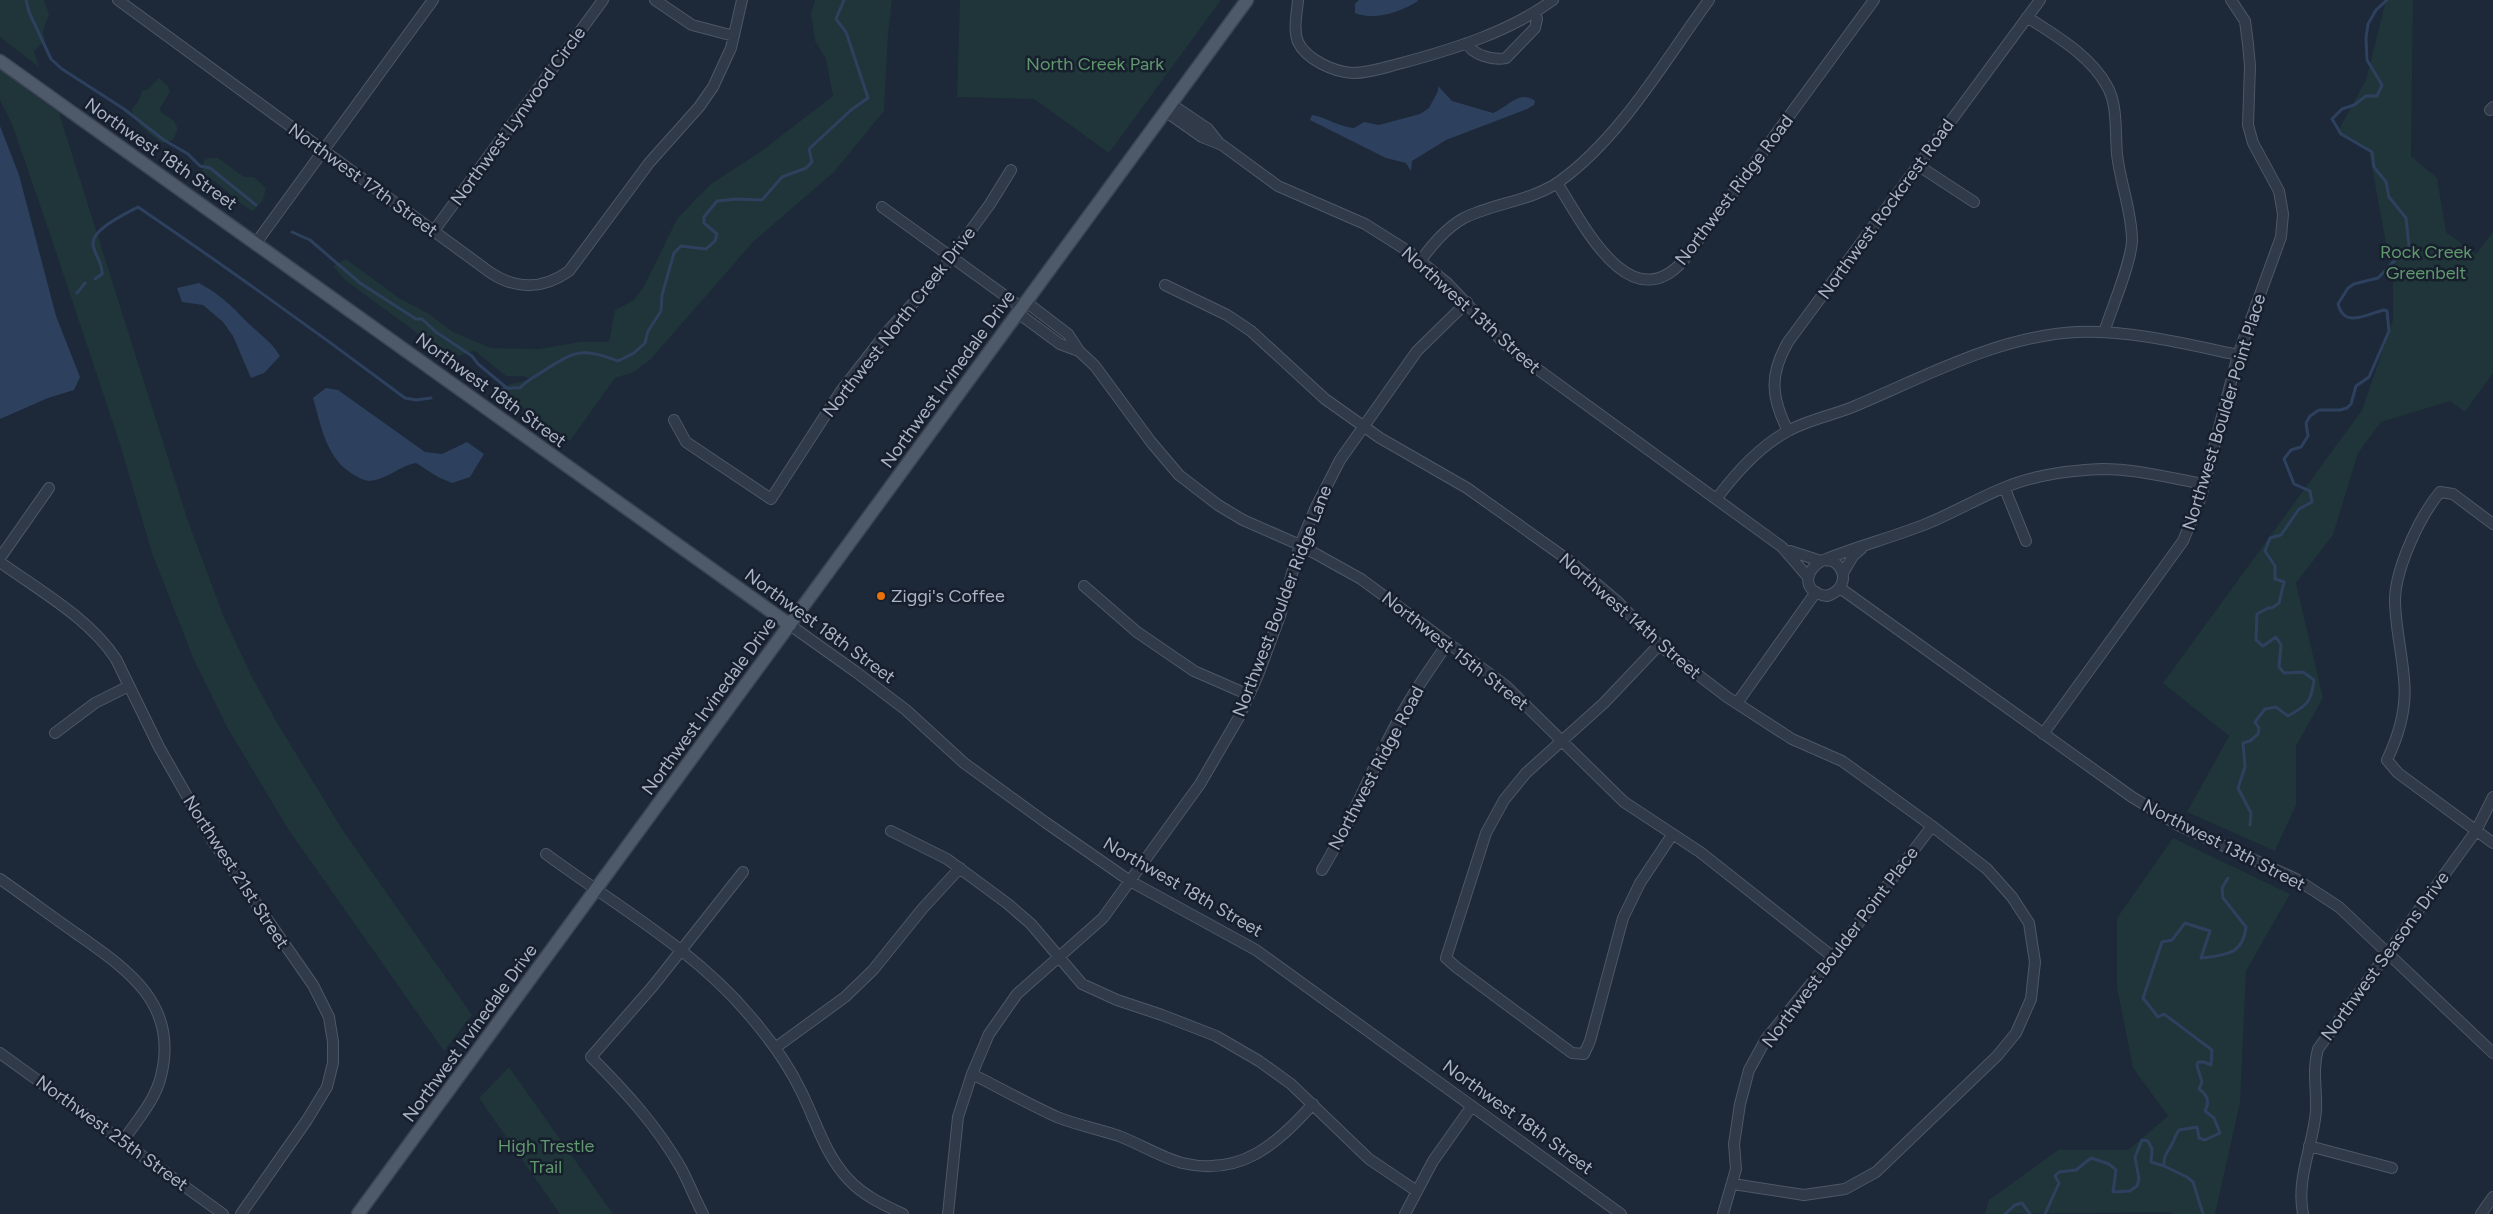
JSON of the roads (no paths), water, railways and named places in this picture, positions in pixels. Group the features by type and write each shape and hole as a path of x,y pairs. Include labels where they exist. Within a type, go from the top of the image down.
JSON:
{"main road":[{"name":"Northwest Irvinedale Drive","path":"358,1214 1247,0"},
{"name":"Northwest 18th Street","path":"0,61 790,625"}],"street":[{"name":"Northwest 17th Street","path":"118,0 433,232 499,278 514,284 534,286 552,281 569,271 649,163 699,108 714,87 726,62 742,0"},
{"path":"256,243 433,0"},
{"name":"Northwest Lynwood Circle","path":"433,232 602,0"},
{"path":"655,0 692,25 734,36"},
{"path":"1298,0 1296,26 1298,42 1303,49 1318,60 1339,71 1364,72 1467,43 1534,12 1553,0"},
{"name":"Northwest Ridge Road","path":"1557,183 1592,240 1613,263 1628,274 1638,278 1648,279 1668,274 1683,261 1874,0"},
{"name":"Northwest Rockcrest Road","path":"1788,431 1778,411 1774,394 1774,376 1779,357 1788,342 2040,0"},
{"name":"Northwest Boulder Point Place","path":"2043,734 2183,541 2201,497 2238,355 2281,237 2283,214 2279,192 2253,143 2248,125 2250,66 2245,21 2231,0"},
{"path":"1421,260 1442,235 1464,219 1557,183 1594,154 1609,137 1706,1"},
{"path":"1467,43 1474,52 1495,59 1506,58 1535,28 1537,24 1534,12"},
{"path":"2027,17 2063,40 2092,65 2108,87 2115,117 2118,156 2129,210 2132,242 2104,332"},
{"name":"Northwest 13th Street","path":"1168,107 1208,129 1222,145 1278,186 1365,224 1421,260 1467,302 1500,339 1529,364 1717,498 1782,547 1808,577"},
{"path":"1919,166 1974,202"},
{"name":"Northwest North Creek Drive","path":"674,420 686,442 770,499 864,361 952,258 1011,170"},
{"name":"Northwest 15th Street","path":"882,207 1022,308 1068,334 1079,351 1095,366 1151,442 1179,475 1218,505 1243,520 1300,545 1361,579 1448,643 1506,686 1624,802 1700,852 1833,957"},
{"name":"Northwest 14th Street","path":"1164,285 1227,316 1251,331 1302,380 1363,426 1467,488 1571,562 1617,601 1659,645 1737,703 1792,739 1842,760 1932,826 1988,869 2012,897 2029,923 2035,962 2031,999 2016,1033 1997,1056 1876,1172 1845,1190 1804,1195 1733,1184"},
{"name":"Northwest Boulder Ridge Lane","path":"948,1214 958,1117 972,1074 990,1034 1002,1014 1037,974 1103,918 1200,784 1249,695 1280,616 1300,545 1328,482 1363,426 1417,351 1467,302"},
{"path":"1717,498 1736,472 1788,431 1847,409 1978,354 2027,340 2074,332 2104,332 2177,342 2238,355"},
{"path":"1822,561 1833,562 1839,565 1844,580 1840,588 1827,596 1816,592 1810,585 1808,577 1811,568 1822,561 1928,523 2005,489 2038,477 2101,469 2134,472 2204,484"},
{"path":"0,558 49,488"},
{"path":"2005,489 2026,541"},
{"path":"2493,524 2453,494 2440,492 2430,504 2402,562 2395,598 2398,640 2405,680 2398,738 2388,760 2398,773 2493,843"},
{"path":"1843,573 1854,556 1866,546"},
{"name":"Northwest 13th Street","path":"1782,547 1822,561"},
{"name":"Northwest 21st Street","path":"0,562 96,634 116,659 158,747 212,840 313,985 329,1017 333,1042 333,1063 327,1087 307,1120 241,1214"},
{"path":"1084,586 1137,632 1181,662 1218,682 1249,695"},
{"name":"Northwest 13th Street","path":"1840,588 2132,798 2165,817 2272,867 2318,893 2354,919 2493,1053"},
{"path":"1737,703 1793,627 1816,592"},
{"name":"Northwest 18th Street","path":"790,625 906,710 964,762 1130,881 1256,950 1621,1214"},
{"name":"Northwest Ridge Road","path":"1322,870 1347,826 1400,717 1448,643"},
{"path":"1659,645 1604,703 1526,773 1504,800 1486,833 1446,958 1572,1053 1584,1054 1590,1041 1624,918 1640,883 1672,835"},
{"path":"55,733 95,703 129,686"},
{"name":"Northwest Seasons Drive","path":"2303,1214 2300,1199 2304,1164 2316,1110 2314,1068 2318,1049 2476,831 2493,797"},
{"name":"Northwest Boulder Point Place","path":"1723,1214 1736,1169 1734,1144 1740,1104 1750,1070 1766,1039 1833,957 1932,826"},
{"path":"891,831 947,859 1014,909 1031,924 1082,984 1093,991 1216,1036 1259,1061 1291,1084 1369,1159 1415,1190"},
{"path":"546,854 681,952 712,977 749,1014 775,1048 800,1089 831,1157 849,1180 868,1196 903,1214"},
{"path":"775,1048 845,997 866,977 923,908 960,868"},
{"path":"703,1214 682,1169 660,1135 632,1098 591,1057 681,952 743,872"},
{"path":"0,879 124,968 146,990 157,1010 163,1035 161,1076 152,1100 123,1141"},
{"name":"Northwest 25th Street","path":"0,1053 223,1214"},
{"path":"972,1074 1058,1117 1127,1140 1181,1162 1195,1165 1210,1166 1237,1162 1268,1148 1313,1104"},
{"path":"1405,1214 1415,1190 1472,1106"},
{"path":"2309,1146 2392,1168"},
{"path":"2480,1214 2493,1197"}],"water":[{"path":"1359,0 1418,1 1396,12 1371,16 1355,13 1355,4"},
{"path":"1438,86 1452,101 1493,113 1518,98 1524,97 1535,101 1534,105 1527,109 1446,140 1412,161 1411,171 1406,163 1386,158 1310,120 1312,115 1354,128 1364,122 1379,125 1420,114 1429,108 1438,91"},
{"path":"0,126 19,175 56,316 80,377 74,390 48,398 0,419"},
{"path":"199,283 224,300 277,351 280,356 264,373 251,378 233,336 223,322 203,305 182,302 177,288"},
{"path":"326,388 338,390 425,452 442,454 467,442 484,454 470,477 452,483 438,477 416,463 376,480 363,479 346,469 338,461 327,442 313,398"}],"waterway":[{"path":"26,0 29,12 51,59 62,69 124,109 164,140 188,154 200,166 210,168 256,205"},
{"path":"493,389 520,388 532,378 572,355 580,353 596,354 618,361 634,353 645,343 648,331 661,311 662,295 674,253 681,246 706,249 715,241 717,234 704,223 704,217 717,201 737,199 762,200 782,177 806,168 812,162 809,149 851,110 868,98 846,32 836,19 844,0"},
{"path":"2250,825 2251,813 2238,788 2245,767 2243,743 2250,741 2258,734 2259,728 2255,722 2265,709 2276,707 2288,716 2304,706 2310,698 2314,680 2303,672 2284,673 2279,667 2281,645 2276,637 2263,646 2256,640 2257,614 2279,603 2284,582 2275,579 2275,566 2265,551 2270,538 2281,535 2299,509 2312,502 2310,491 2294,484 2284,459 2291,450 2301,447 2308,436 2306,423 2310,416 2319,410 2340,410 2347,408 2351,404 2356,386 2369,377 2389,331 2387,311 2384,310 2351,318 2341,312 2338,304 2348,288 2354,284 2378,278 2409,246 2406,218 2389,197 2386,182 2374,167 2372,152 2341,134 2332,119 2342,109 2354,105 2366,96 2377,96 2382,85 2367,60 2366,38 2368,24 2376,10 2387,0"},
{"path":"95,279 102,274 102,270 94,248 94,238 111,222 138,207 273,301 405,398 416,400 431,398"},
{"path":"292,232 310,240 360,283 416,319 422,319 436,332 472,356 478,364 507,388"},
{"path":"77,293 85,283"},
{"path":"2045,1214 2059,1183 2055,1176 2059,1172 2076,1170 2091,1158 2109,1164 2116,1170 2113,1192 2130,1191 2137,1186 2139,1179 2135,1157 2142,1140 2148,1141 2152,1149 2151,1162 2164,1166 2165,1156 2179,1130 2197,1127 2199,1138 2205,1140 2220,1133 2214,1118 2205,1111 2207,1099 2199,1089 2202,1082 2197,1066 2198,1062 2211,1065 2212,1050 2164,1014 2158,1017 2143,998 2162,942 2172,940 2185,923 2210,931 2201,958 2231,952 2241,943 2246,927 2223,898 2222,888 2228,878"},
{"path":"2164,1166 2193,1182 2203,1214"},
{"path":"2005,1214 2015,1205 2022,1203 2030,1214"}],"place":[{"name":"Ziggi's Coffee","path":"881,596"}],"park label":[{"name":"North Creek Park","path":"1095,64"},
{"name":"Rock Creek Greenbelt","path":"2426,262"},
{"name":"High Trestle Trail","path":"546,1156"}]}
